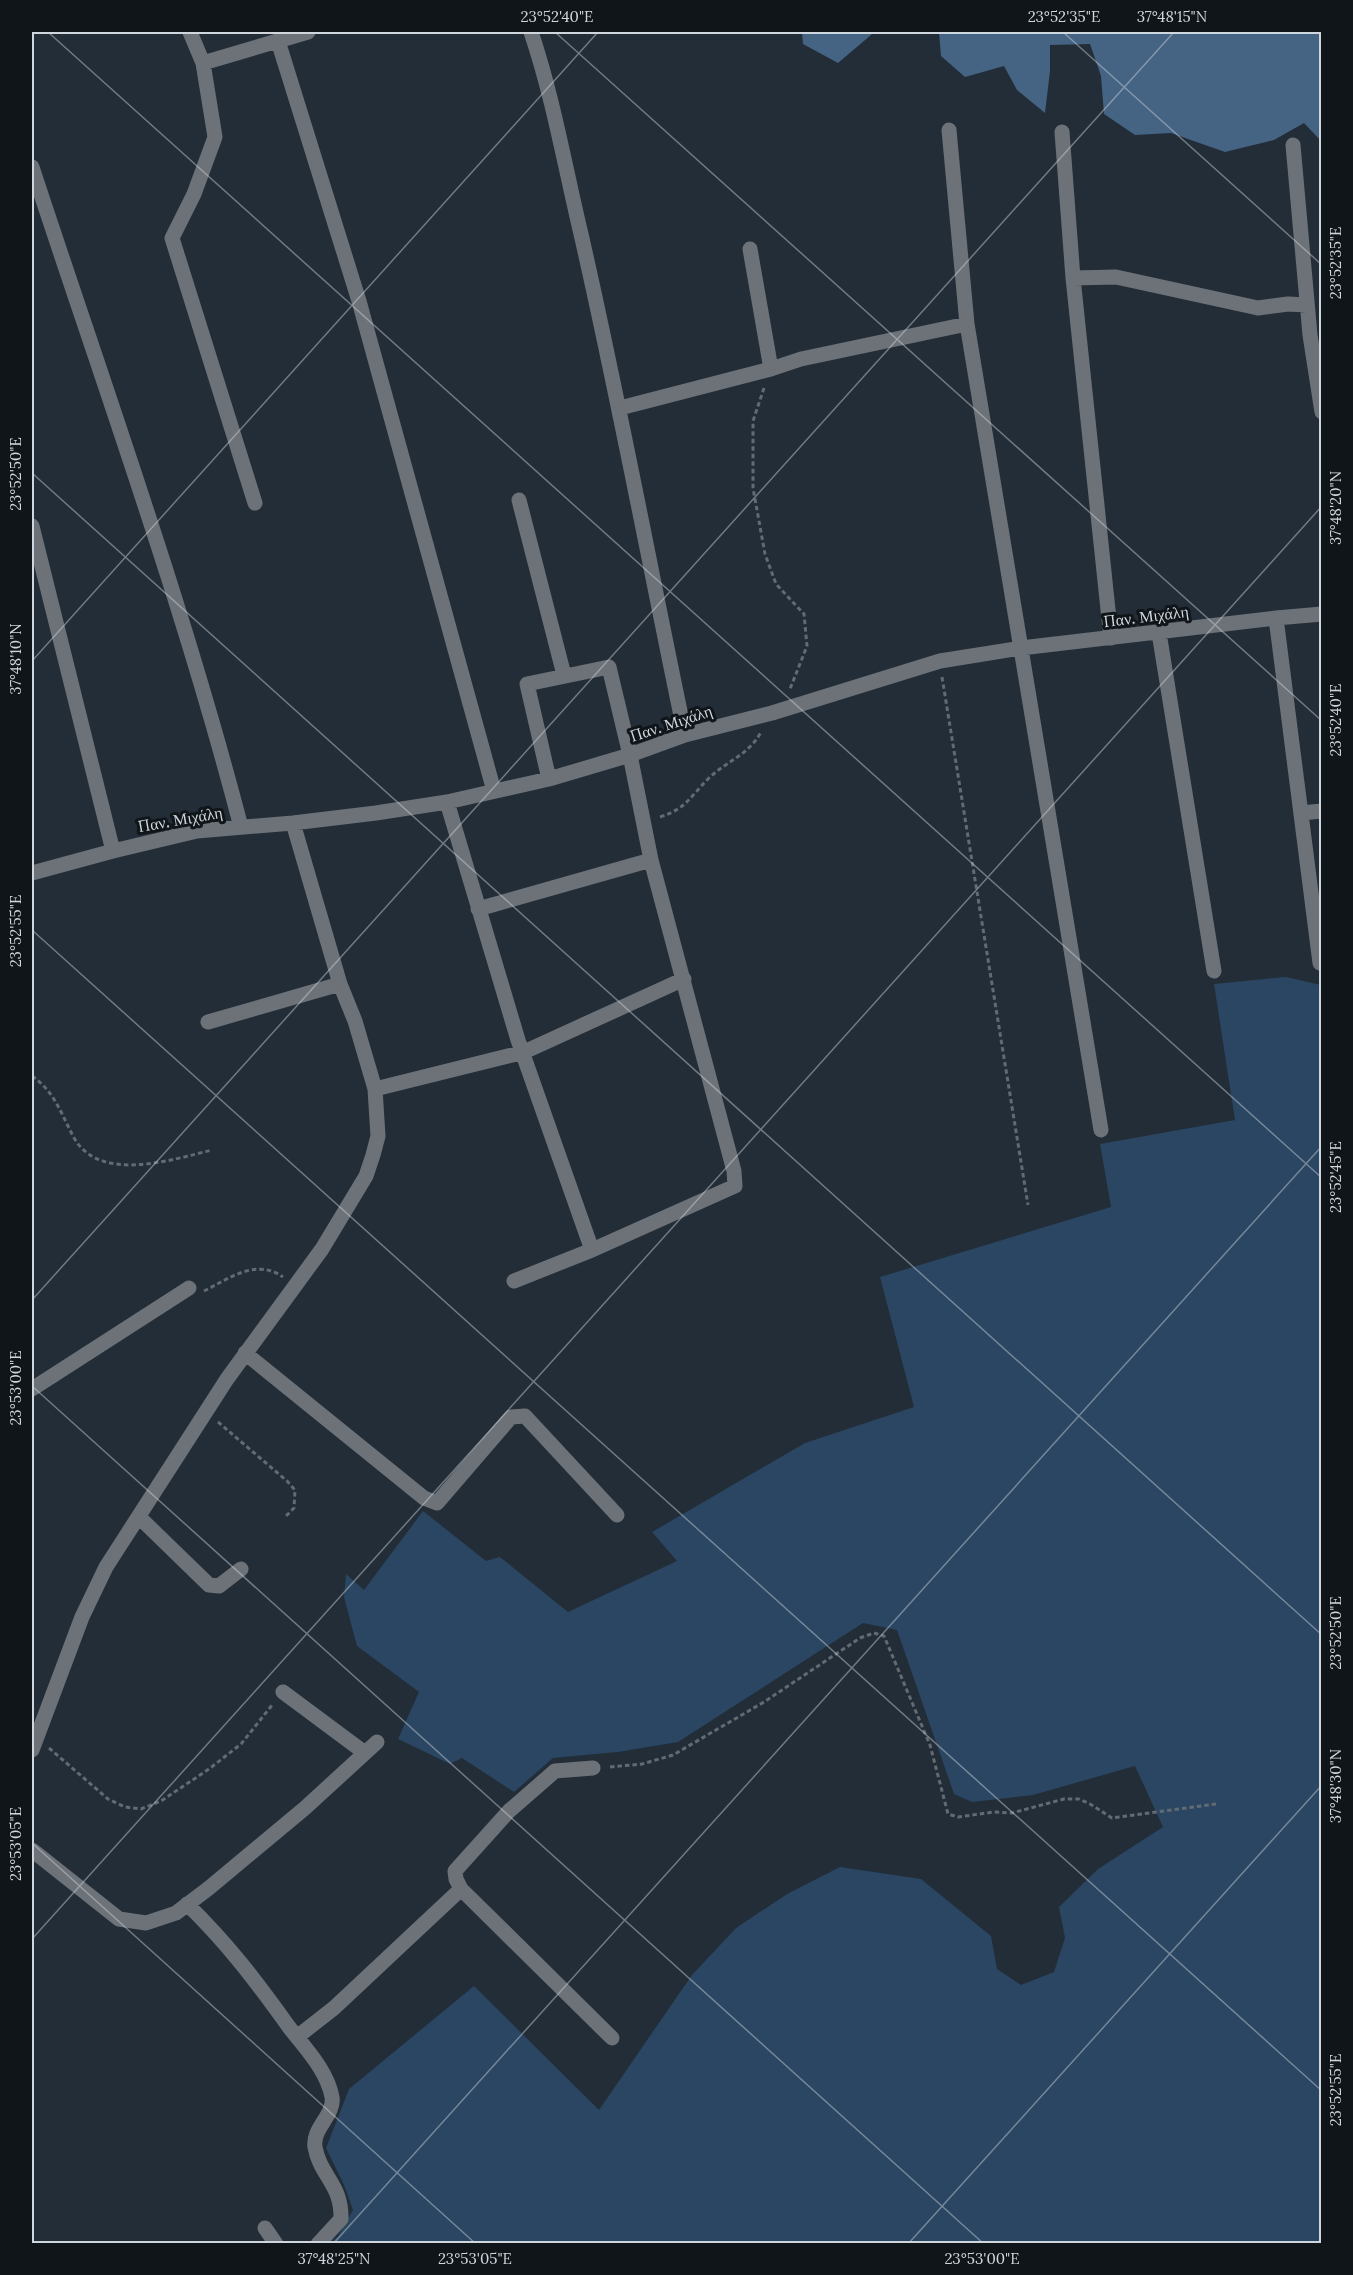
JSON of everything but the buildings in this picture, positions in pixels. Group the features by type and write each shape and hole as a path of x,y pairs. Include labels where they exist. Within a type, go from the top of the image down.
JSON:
{"street":[{"path":"190,32 203,63 215,137 194,194 172,238 255,503"},
{"path":"203,63 308,32"},
{"path":"531,32 555,121 620,408 638,510 685,735"},
{"path":"278,41 359,301 494,791"},
{"path":"949,130 967,324 1101,1130"},
{"path":"1062,132 1073,278 1111,638"},
{"path":"1293,145 1307,305 1322,412"},
{"path":"32,167 177,602 215,728 241,827"},
{"path":"750,249 771,369"},
{"path":"1073,278 1116,277 1258,308 1288,304 1307,305"},
{"path":"620,408 771,369 801,359 967,324"},
{"path":"519,500 564,675"},
{"path":"32,526 113,851"},
{"name":"Παν. Μιχάλη","path":"32,873 197,831 293,823 447,802 549,778 630,755 685,735 772,713 940,661 1021,648 1322,614"},
{"path":"1276,618 1320,963"},
{"path":"1159,633 1214,971"},
{"path":"514,1281 592,1250 735,1186 734,1171 651,860 630,755 609,667 526,684 549,778"},
{"path":"447,802 518,1040 592,1250"},
{"path":"1301,813 1322,811"},
{"path":"33,1742 82,1617 106,1567 205,1411 334,1230 366,1176 378,1136 375,1089 361,1041 340,984 293,823"},
{"path":"478,909 651,860"},
{"path":"375,1089 524,1052 684,980"},
{"path":"208,1022 340,984"},
{"path":"32,1389 189,1288"},
{"path":"245,1353 424,1498 437,1503 511,1418 525,1416 617,1515"},
{"path":"139,1517 208,1585 219,1586 241,1569"},
{"path":"283,1692 365,1753"},
{"path":"32,1850 119,1918 146,1923 176,1912 187,1904 305,1808 377,1742"},
{"path":"593,1768 555,1771 509,1811 455,1870 461,1890 612,2038"},
{"path":"297,2037 334,2008 461,1890"},
{"path":"187,1904 246,1966 318,2066 332,2097 332,2109 318,2132 315,2146 321,2164 341,2203 341,2219 318,2244"},
{"path":"265,2228 276,2244"}],"path":[{"path":"644,822 674,812 693,798 709,778 756,742 772,713 791,688 807,646 804,614 776,584 765,554 753,488 753,421 771,369"},
{"path":"940,661 1028,1205"},
{"path":"32,1076 54,1096 74,1139 91,1155 114,1165 144,1165 212,1150"},
{"path":"189,1288 204,1291 236,1275 259,1267 274,1270 287,1279 293,1290"},
{"path":"205,1411 295,1490 294,1508 284,1518"},
{"path":"593,1768 642,1764 673,1755 764,1702 860,1638 874,1633 884,1636 892,1652 930,1745 948,1814 958,1817 994,1812 1012,1813 1064,1799 1079,1799 1112,1818 1216,1804"},
{"path":"33,1742 108,1799 125,1807 141,1809 161,1801 241,1744 283,1692"}],"shaded area":[{"path":"802,32 872,32 838,63 803,44"},
{"path":"939,32 1321,32 1321,141 1304,123 1274,140 1225,152 1171,133 1135,135 1104,114 1101,76 1090,44 1050,45 1050,71 1045,113 1017,90 1004,66 965,77 941,56"},
{"path":"1286,977 1321,985 1321,2243 330,2243 338,2236 353,2210 326,2148 349,2089 474,1986 599,2110 692,1975 736,1928 787,1894 840,1867 921,1879 991,1936 997,1969 1021,1985 1054,1972 1065,1938 1059,1907 1098,1869 1163,1827 1135,1766 1033,1795 972,1802 954,1794 897,1630 863,1623 678,1742 618,1752 553,1758 514,1792 462,1758 450,1764 398,1739 419,1692 357,1646 344,1597 346,1574 364,1590 423,1511 486,1561 500,1557 568,1612 677,1561 652,1532 805,1443 914,1407 880,1277 1111,1207 1100,1144 1235,1120 1214,984"}]}
